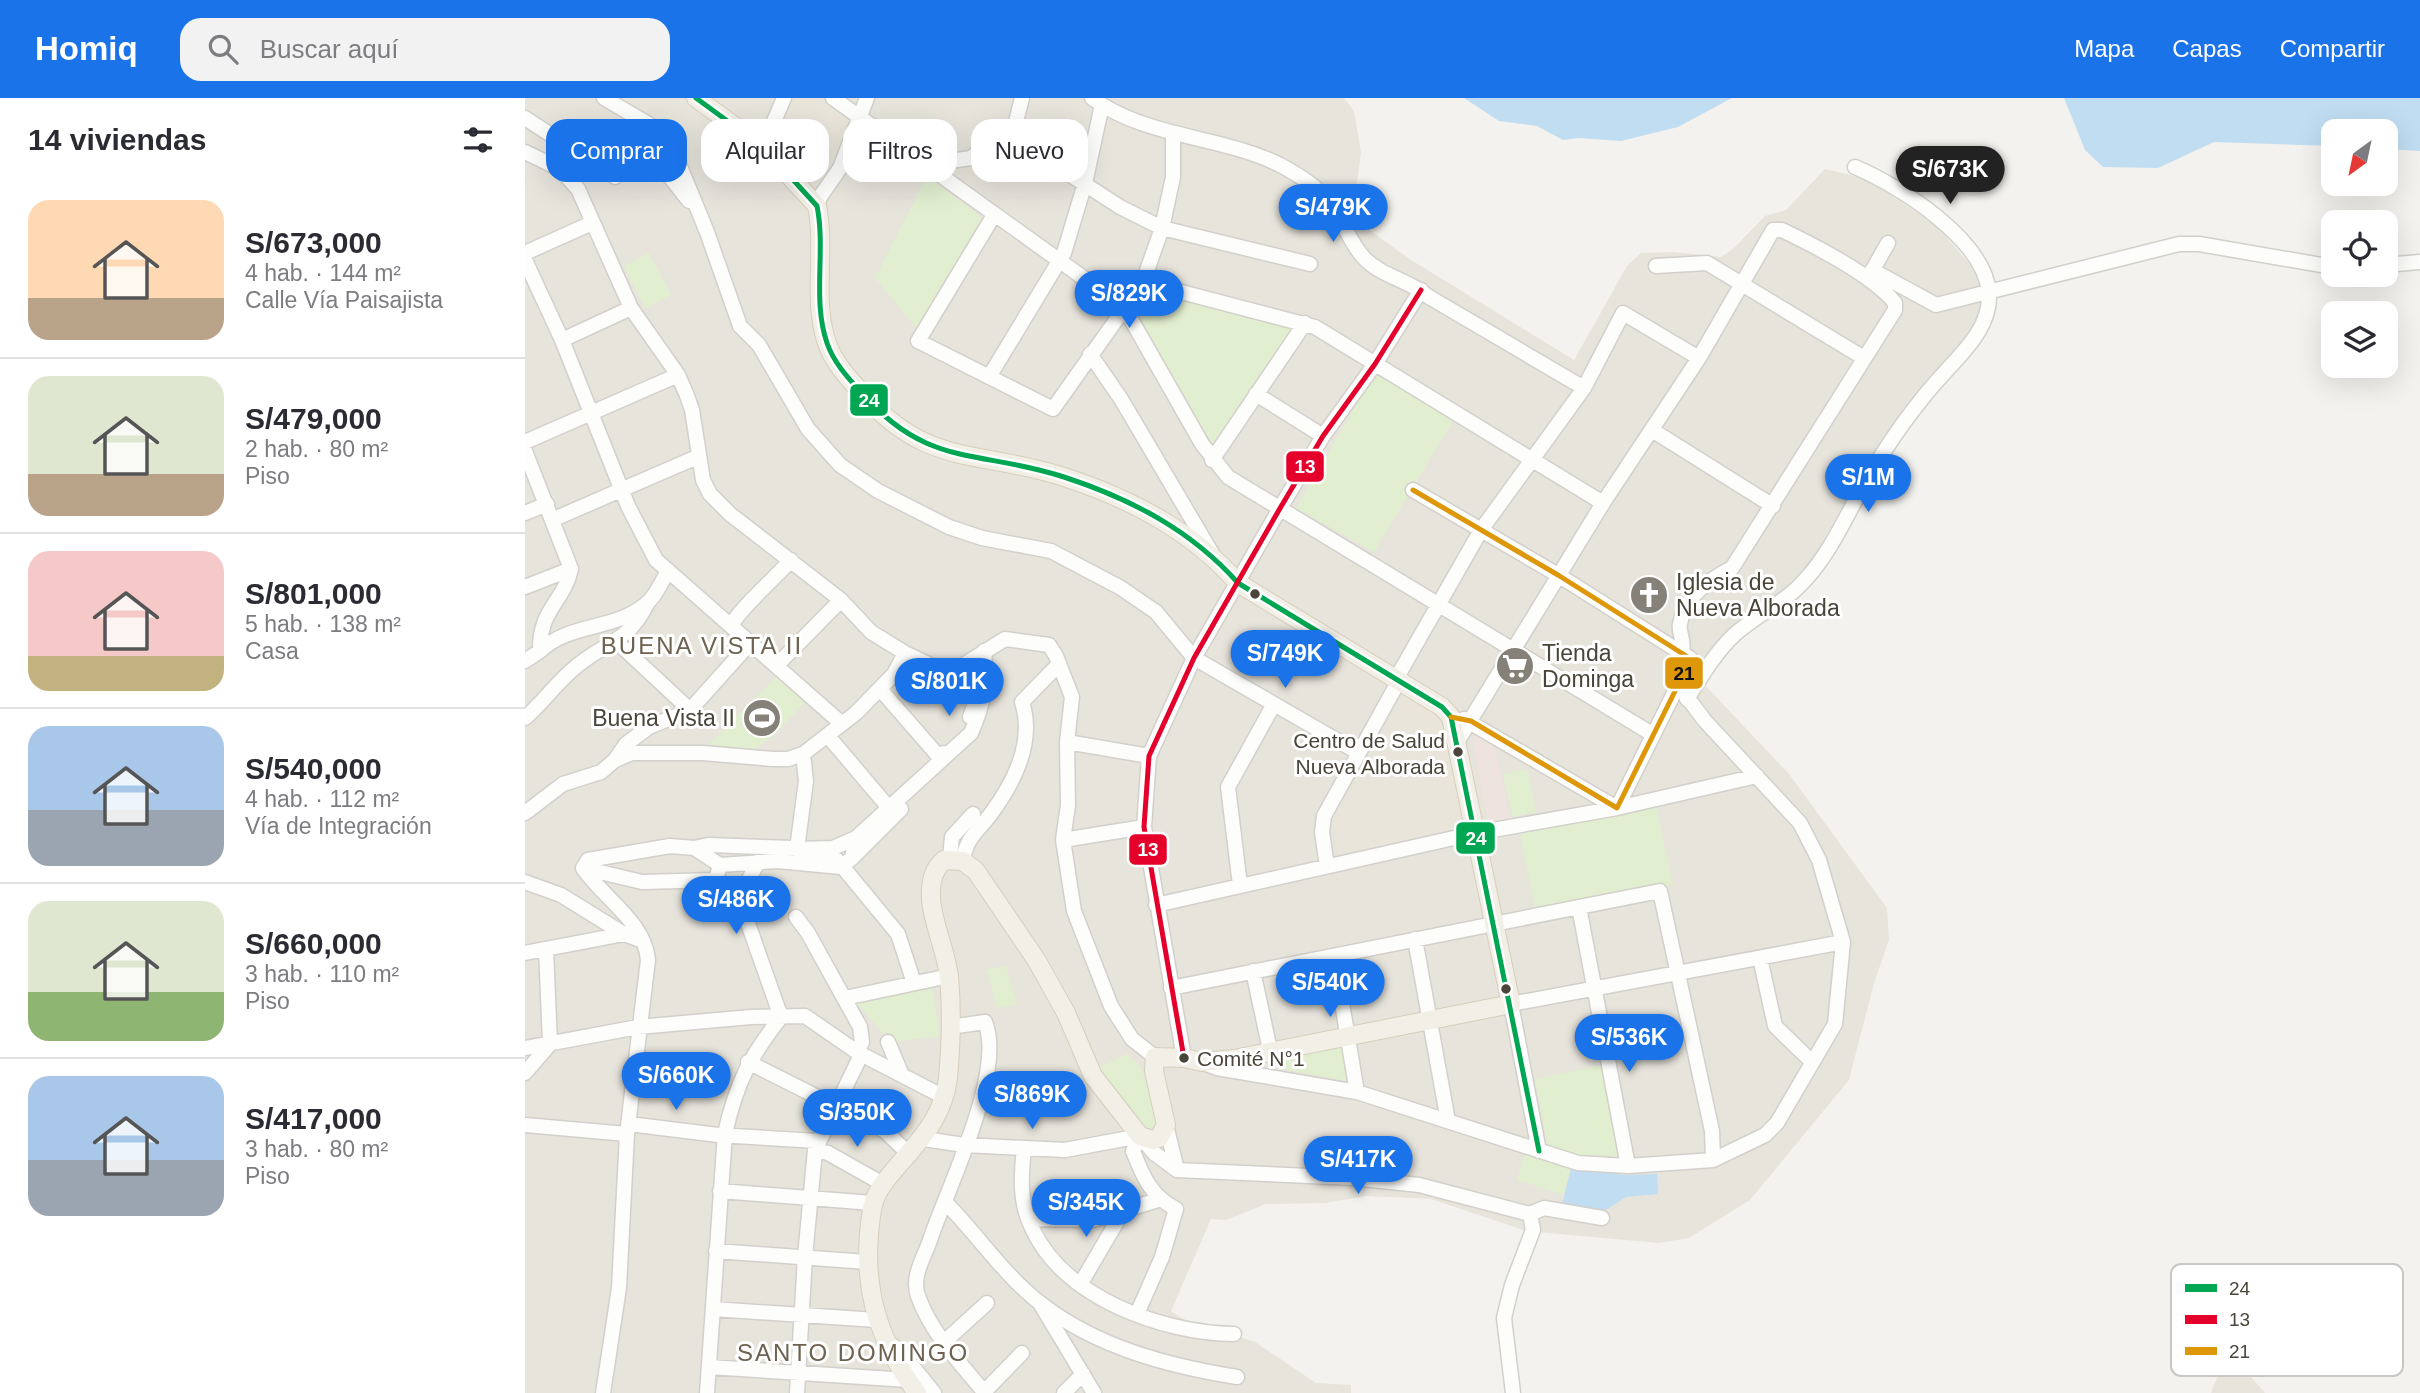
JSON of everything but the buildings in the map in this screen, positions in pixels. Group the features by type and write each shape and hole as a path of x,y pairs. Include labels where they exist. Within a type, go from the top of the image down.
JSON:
{"main road":[{"path":"696,98 725,119"},
{"path":"795,182 817,206 824,334 834,358 879,413 934,449 1061,476 1101,490 1172,525 1214,556 1238,583 1442,707 1451,717 1511,1004 1270,1050 1193,1060 1155,1057 1154,1071 1166,1125 1159,1138 1153,1140 1140,1136 1093,1076 1066,1013 1037,961 976,871 956,860 939,864 933,874 931,901 949,976 950,1027 944,1097 941,1110 924,1139 883,1184 872,1203 867,1262 876,1320 912,1387"}],"street":[{"path":"604,98 667,135 698,210 740,326 759,345 808,429 840,465 878,491 949,527 982,538 1051,551 1085,568 1156,612 1194,658 1359,753"},
{"path":"775,119 784,98"},
{"path":"833,98 862,118"},
{"path":"817,206 840,168 862,118 867,98"},
{"path":"1017,119 1023,98"},
{"path":"989,377 1060,263 1085,183 1097,102 1173,133 1256,154 1283,167 1329,201 1364,258 1378,270 1420,290 1584,388"},
{"path":"525,118 546,132"},
{"path":"994,215 918,341 1053,409 1143,282 1162,228 1173,177 1173,133"},
{"path":"525,152 560,169 571,179 631,307 678,375 692,410 702,480 722,507 841,600 871,632 905,653 949,674 964,686 975,703 963,730 941,759"},
{"path":"1686,699 1734,636 1776,606 1806,580 1868,477 1935,383 1979,332 1989,295 1982,267 1945,225 1910,198 1855,167"},
{"path":"674,182 698,210"},
{"path":"949,182 1124,307 1212,460 1228,477 1651,733"},
{"path":"1085,183 1120,207 1162,228 1310,264"},
{"path":"525,253 592,223"},
{"path":"1457,741 1603,503 1699,358 1773,230 1782,230 1936,305 1989,295 2089,265 2189,244 2321,265"},
{"path":"1870,275 1888,243"},
{"path":"525,260 562,340 623,490 656,560 841,723"},
{"path":"1656,266 1707,262 1864,358"},
{"path":"2398,264 2420,262"},
{"path":"1682,651 1684,643 1679,626 1682,615 1703,585 1732,568 1891,318 1895,303 1870,275"},
{"path":"1143,282 1305,323 1603,503"},
{"path":"1420,290 1375,364 1323,436 1279,510 1194,658 1149,756 1144,827 1171,988 1193,1060 1217,1068 1357,1092 1577,1163 1628,1166 1713,1160 1765,1135 1777,1123 1835,1024 1843,942 1811,842 1800,823 1686,699 1678,685"},
{"path":"562,340 631,307"},
{"path":"1327,866 1322,832 1324,816 1396,686 1396,679 1481,530 1584,388 1623,313 1699,358"},
{"path":"1212,460 1305,323"},
{"path":"1090,354 1121,399 1214,556"},
{"path":"525,442 678,375"},
{"path":"1256,394 1323,436"},
{"path":"1652,430 1773,506"},
{"path":"525,451 554,519 571,569 569,578 545,615 540,631 540,651"},
{"path":"554,519 697,457"},
{"path":"1413,490 1558,575 1691,659 1651,733 1617,808"},
{"path":"525,513 547,505"},
{"path":"731,626 735,617 764,591 791,559"},
{"path":"525,587 571,569"},
{"path":"525,718 571,671 599,649 617,642 638,622 668,571"},
{"path":"777,665 841,600"},
{"path":"525,661 550,642 588,626 617,621 648,603"},
{"path":"949,674 974,662 984,651 1005,639 1049,645 1072,697 1067,742 1068,805 1063,840 1075,911 1108,999 1132,1039 1155,1057"},
{"path":"617,642 690,710"},
{"path":"525,813 563,784 601,772 615,760 626,744 649,727 690,710 751,642"},
{"path":"694,848 720,865 778,861 847,862 961,751 981,710 987,687 984,651"},
{"path":"615,760 632,753 703,753 772,759 787,759 803,754 828,736 880,688 894,674 905,653"},
{"path":"956,860 1001,801 1018,770 1026,725 1022,702 1059,664"},
{"path":"880,688 941,759"},
{"path":"1240,885 1228,787 1274,704"},
{"path":"1451,717 1471,721 1617,808"},
{"path":"828,736 889,808"},
{"path":"583,868 588,860 670,846 833,848 856,838 966,739"},
{"path":"1067,742 1149,756"},
{"path":"797,849 806,781 803,754"},
{"path":"1156,905 1327,866 1476,834 1617,808 1756,776"},
{"path":"956,860 952,837 973,814"},
{"path":"1063,840 1144,827"},
{"path":"847,862 856,838"},
{"path":"797,849 847,862 898,934 914,983"},
{"path":"739,898 758,862"},
{"path":"716,880 720,865"},
{"path":"583,868 642,882 716,880 739,898 781,1017"},
{"path":"583,868 592,882 631,922 643,941 648,960 628,1129 619,1288 603,1393"},
{"path":"525,882 561,895 624,934 643,941"},
{"path":"1171,988 1660,891 1712,1131 1713,1160"},
{"path":"525,892 561,895"},
{"path":"1579,907 1628,1166"},
{"path":"796,917 809,933 845,998 860,1027 862,1042 860,1054 838,1105 816,1145 805,1257 797,1393"},
{"path":"525,953 624,934"},
{"path":"1415,939 1448,1121"},
{"path":"1539,1151 1511,1004 1843,942"},
{"path":"525,1073 550,1044 546,950"},
{"path":"1334,956 1357,1092"},
{"path":"1760,958 1775,1026 1812,1062"},
{"path":"1253,971 1270,1050"},
{"path":"845,998 949,976"},
{"path":"525,1048 638,1027 805,1016 860,1054 944,1097"},
{"path":"706,1390 725,1133 732,1100 748,1062 781,1017"},
{"path":"950,1027 985,1022 991,1034 984,1091 964,1145 958,1170 933,1225 916,1282 918,1296 943,1343 984,1392 1022,1353"},
{"path":"888,1042 902,1075"},
{"path":"748,1062 885,1131 910,1156"},
{"path":"525,1125 718,1135 725,1133 816,1145 883,1184"},
{"path":"1166,1125 1177,1170"},
{"path":"924,1139 964,1145 1065,1150 1140,1136"},
{"path":"1140,1136 1165,1163 1177,1170 1354,1178 1419,1185 1529,1214 1544,1208 1602,1218"},
{"path":"1137,1314 1162,1257 1176,1209 1158,1200 1141,1173 1133,1151 1140,1136"},
{"path":"1024,1148 1021,1183 1028,1219 1054,1262 1081,1283 1137,1314 1208,1334 1234,1334"},
{"path":"720,1191 872,1203"},
{"path":"1028,1219 1092,1220 1158,1200"},
{"path":"945,1202 1038,1301 1094,1393"},
{"path":"1081,1283 1122,1213"},
{"path":"1513,1393 1504,1318 1512,1285 1533,1230 1529,1214"},
{"path":"716,1251 867,1262"},
{"path":"1038,1301 1080,1329 1152,1358 1182,1368 1237,1377"},
{"path":"943,1343 987,1304"},
{"path":"713,1309 876,1320"},
{"path":"884,1339 900,1351 934,1393"},
{"path":"709,1367 799,1373 912,1387"},
{"path":"1064,1393 1083,1374"}],"shaded area":[{"path":"525,98 1344,98 1354,111 1361,152 1356,191 1368,229 1408,258 1574,360 1627,266 1641,253 1673,252 1721,257 1734,248 1765,216 1786,210 1825,169 1867,179 1937,226 1977,273 1984,311 1966,341 1850,494 1807,569 1735,640 1704,684 1789,774 1887,908 1889,940 1874,983 1849,1080 1750,1200 1689,1238 1659,1243 1526,1231 1431,1199 1366,1196 1325,1203 1266,1204 1226,1220 1211,1219 1171,1311 1185,1320 1255,1342 1316,1383 1351,1385 1351,1393 525,1393"},
{"path":"793,98 822,98 852,119 843,119 843,143 829,169 829,119 782,119"},
{"path":"1405,692 1444,716 1468,829 1339,855 1332,822"},
{"name":"Centro de Salud Nueva Alborada","path":"1475,735 1495,748 1511,820 1488,824 1473,742"},
{"path":"2218,1376 2250,1376 2265,1393 2211,1393"}],"green space":[{"path":"924,182 935,182 982,218 917,329 875,278"},
{"path":"649,253 671,295 645,308 624,266"},
{"path":"1147,289 1297,328 1211,450 1130,308"},
{"path":"1376,371 1454,419 1374,552 1296,508"},
{"name":"Buena Vista II","path":"778,675 807,700 773,736 753,751 704,749"},
{"path":"1527,769 1536,812 1512,817 1503,774"},
{"path":"1656,806 1673,885 1536,913 1520,834"},
{"path":"1006,966 1017,1004 997,1008 987,970"},
{"path":"932,987 940,1036 891,1042 857,1004"},
{"path":"1345,1046 1351,1082 1282,1069 1280,1058"},
{"path":"1127,1054 1141,1067 1158,1122 1146,1131 1098,1068"},
{"path":"1603,1065 1621,1160 1578,1158 1548,1149 1535,1079"},
{"path":"1525,1153 1571,1168 1564,1195 1517,1180"}],"water":[{"path":"1464,98 1732,98 1678,127 1621,141 1578,138 1563,140 1537,126 1499,121"},
{"path":"2064,98 2420,98 2420,151 2398,150 2398,119 2321,119 2321,146 2214,142 2158,168 2103,167 2085,150"},
{"path":"1571,1168 1625,1175 1657,1174 1658,1194 1626,1197 1601,1213 1562,1205"}],"transit line":[{"name":"24","path":"696,98 763,147 817,206 820,310 827,343 845,374 884,416 931,445 955,453 1033,468 1064,477 1113,495 1159,518 1200,547 1238,583 1442,707 1451,717 1539,1151"},
{"name":"13","path":"1184,1058 1144,827 1149,756 1194,658 1279,510 1323,436 1375,364 1421,290"},
{"name":"21","path":"1413,490 1558,575 1691,659 1617,808 1471,721 1451,717"}],"place":[{"name":"Iglesia de Nueva Alborada","path":"1649,595"},
{"name":"Tienda Dominga","path":"1515,666"},
{"name":"Buena Vista II","path":"762,718"},
{"name":"Centro de Salud Nueva Alborada","path":"1458,752"},
{"name":"Comité N°1","path":"1184,1058"}],"district":[{"name":"BUENA VISTA II","path":"702,645"},
{"name":"SANTO DOMINGO","path":"853,1352"}]}
